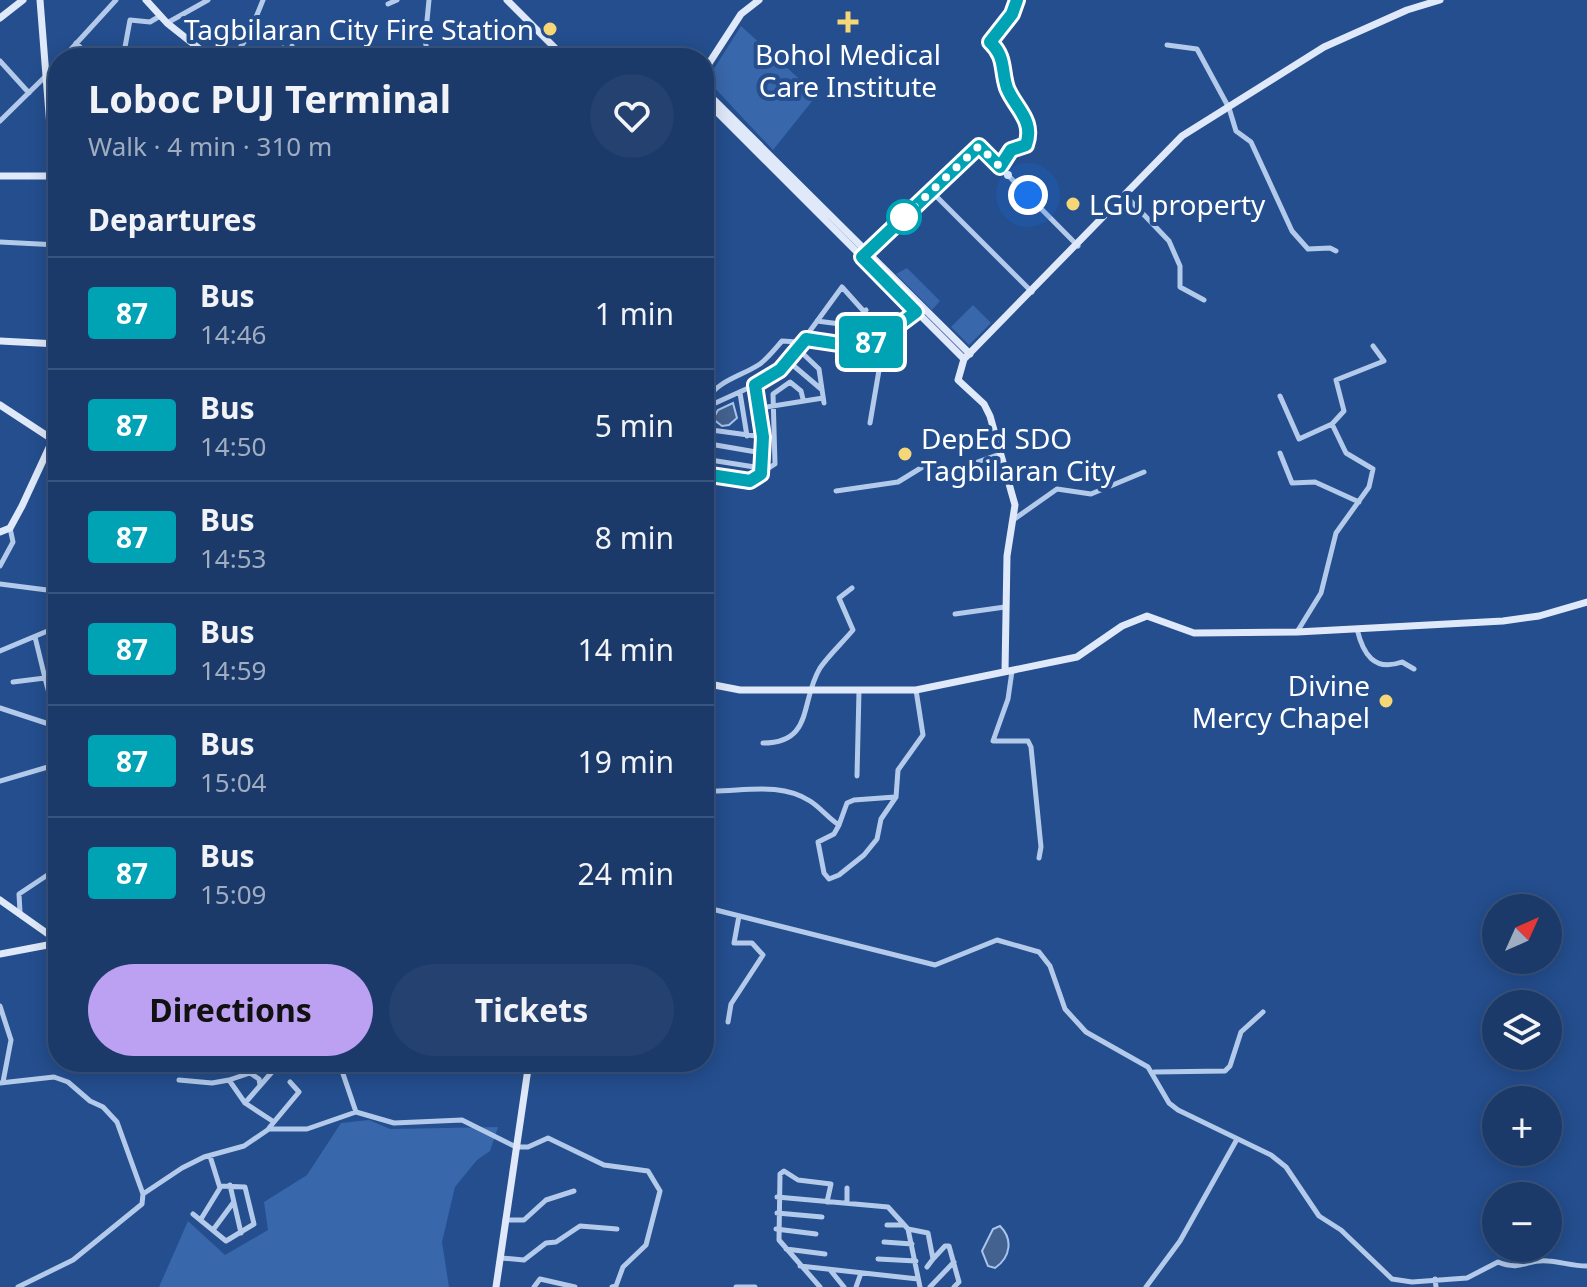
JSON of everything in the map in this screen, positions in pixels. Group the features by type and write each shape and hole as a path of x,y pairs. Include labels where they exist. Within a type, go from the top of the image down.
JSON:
{"main road":[{"path":"0,18 23,0"},
{"path":"40,0 48,87"},
{"path":"146,0 199,48"},
{"path":"507,0 555,48"},
{"path":"714,57 741,14 759,0"},
{"path":"1009,671 1005,607 1007,556 1015,505 984,404 958,380 967,356 1033,293 1182,136 1324,47 1407,10 1440,0"},
{"path":"714,96 717,103"},
{"path":"714,100 764,155"},
{"path":"714,108 967,356"},
{"path":"0,176 48,176"},
{"path":"0,341 48,344"},
{"path":"0,405 48,437"},
{"path":"0,532 10,528 48,456"},
{"path":"714,685 740,690 916,690 1077,657 1122,626 1147,616 1194,633 1297,632 1503,621 1539,616 1587,602"},
{"path":"0,900 48,934"},
{"path":"0,954 48,944"},
{"path":"496,1287 527,1072"}],"street":[{"path":"72,48 116,0"},
{"path":"125,48 130,20 150,22 164,19 208,0"},
{"path":"240,48 248,37 263,0"},
{"path":"388,4 397,0"},
{"path":"427,48 429,0"},
{"path":"1000,167 1011,150 1024,147 1028,142 1024,111 1009,93 1004,60 990,42 1012,14 1017,0"},
{"path":"76,43 81,48"},
{"path":"1167,45 1197,49 1229,108 1236,131 1251,142 1294,234 1308,249 1336,251"},
{"path":"0,61 29,93"},
{"path":"0,121 47,76"},
{"path":"865,255 979,146 1078,246"},
{"path":"931,191 1033,293"},
{"path":"1126,196 1169,241 1180,266 1180,287 1204,300"},
{"path":"0,242 48,244"},
{"path":"714,404 755,385 788,361 842,287 866,310 885,335 870,423"},
{"path":"714,391 719,385 764,361 782,341 806,339 846,345 876,342 919,309"},
{"path":"817,321 841,326 855,320 866,310"},
{"path":"855,320 866,335"},
{"path":"1280,396 1299,439 1332,424 1344,411 1336,380 1384,361 1373,346"},
{"path":"760,408 803,399 824,400 817,366 798,349"},
{"path":"788,361 822,390"},
{"path":"714,476 750,481 775,464 773,394 788,383 799,390 803,399"},
{"path":"755,385 763,437 761,471"},
{"path":"740,393 747,436"},
{"path":"1297,632 1321,593 1336,533 1369,487 1373,469 1346,453 1332,424"},
{"path":"714,431 763,437"},
{"path":"714,445 762,453"},
{"path":"1280,453 1292,483 1315,482 1359,502"},
{"path":"836,491 898,482 929,463 941,475 1000,454"},
{"path":"714,461 761,471"},
{"path":"1013,520 1057,489 1091,494 1144,472"},
{"path":"0,566 13,542 10,528"},
{"path":"0,584 47,590"},
{"path":"763,743 782,743 794,737 820,669 853,630 839,598 852,588"},
{"path":"955,614 1005,607"},
{"path":"1357,629 1362,650 1369,658 1383,666 1402,662 1414,669"},
{"path":"0,651 48,632"},
{"path":"35,637 48,689"},
{"path":"1009,671 1008,699 993,741 1028,741 1031,747 1041,847 1039,858"},
{"path":"13,682 45,678"},
{"path":"896,797 847,803 834,834 818,842 824,873 829,879 839,875 877,839 881,819 896,797 898,770 923,735 916,690"},
{"path":"857,776 859,691"},
{"path":"0,708 48,724"},
{"path":"0,781 48,767"},
{"path":"714,791 738,792 753,787 787,790 807,798 839,825"},
{"path":"20,912 19,894 48,875"},
{"path":"714,912 935,965 997,940 1039,952 1050,966 1065,1009 1086,1032 1154,1072 1218,1074 1225,1071 1230,1066 1241,1032 1263,1012"},
{"path":"728,1022 731,1004 763,955 752,943 734,943 739,916"},
{"path":"0,1006 11,1040 2,1082 54,1077 68,1082 90,1101 103,1107 117,1122 143,1194 142,1204 73,1260 18,1287"},
{"path":"245,1103 272,1072"},
{"path":"342,1072 356,1112"},
{"path":"1154,1072 1163,1093 1178,1110 1236,1141 1271,1155 1286,1167 1319,1216 1341,1230 1392,1279 1437,1284 1447,1278 1467,1278 1498,1262 1513,1269 1544,1260 1568,1267 1587,1266"},
{"path":"179,1080 212,1083 250,1073 258,1077 260,1085"},
{"path":"229,1080 245,1103 274,1122"},
{"path":"143,1194 160,1180 210,1156 244,1146 269,1129 299,1092 290,1082"},
{"path":"269,1129 307,1129 356,1112 394,1123 462,1120 516,1147 528,1147 548,1138 604,1165 648,1171 660,1191 646,1245 623,1267 616,1286 612,1287"},
{"path":"1146,1287 1180,1241 1236,1141"},
{"path":"201,1219 220,1186 210,1156"},
{"path":"820,1287 785,1249 776,1229 780,1174 784,1171 798,1180 831,1184 827,1202"},
{"path":"230,1185 241,1233"},
{"path":"193,1214 226,1241 255,1222 245,1187 220,1186"},
{"path":"847,1188 847,1203"},
{"path":"505,1220 524,1220 546,1200 574,1191"},
{"path":"777,1197 888,1207 907,1228 920,1287"},
{"path":"213,1230 234,1203"},
{"path":"777,1213 822,1217"},
{"path":"887,1225 928,1233 933,1259"},
{"path":"501,1258 524,1260 544,1244 556,1242 580,1226 617,1229"},
{"path":"776,1229 816,1234"},
{"path":"884,1242 912,1244"},
{"path":"927,1267 945,1246 949,1246 959,1282 954,1287"},
{"path":"785,1249 825,1254"},
{"path":"878,1259 916,1261"},
{"path":"930,1287 955,1261"},
{"path":"800,1266 918,1279"},
{"path":"831,1270 844,1287"},
{"path":"856,1287 861,1273"},
{"path":"1447,1278 1454,1286 1459,1278"},
{"path":"534,1287 540,1279 575,1287"},
{"path":"736,1287 755,1287"}],"shaded area":[{"path":"741,26 817,95 773,150 714,87 714,69"},
{"path":"907,268 940,301 932,310 896,274"},
{"path":"973,305 991,323 969,345 951,327"},
{"path":"733,403 737,418 729,425 722,426 714,420 718,410"},
{"path":"369,1120 390,1129 498,1127 490,1151 477,1160 455,1187 442,1242 449,1287 159,1287 188,1221 225,1255 268,1230 264,1202 307,1175 341,1123"},
{"path":"1000,1226 1007,1236 1008,1248 1004,1259 995,1268 988,1266 982,1251 993,1229"}],"bus line":[{"name":"87","path":"714,476 750,481 761,474 763,437 755,385 780,370 806,339 846,345 876,342 916,312 862,257 979,146 1000,167 1011,150 1024,147 1028,142 1024,111 1009,93 1004,60 990,42 1012,14 1017,0"}],"place":[{"name":"Bohol Medical Care Institute","path":"848,22"},
{"name":"Tagbilaran City Fire Station","path":"550,29"},
{"name":"LGU property","path":"1073,204"},
{"name":"DepEd SDO Tagbilaran City","path":"905,454"},
{"name":"Divine Mercy Chapel","path":"1386,701"}],"route":[{"path":"904,217 899,222 979,146 1028,195"}]}
